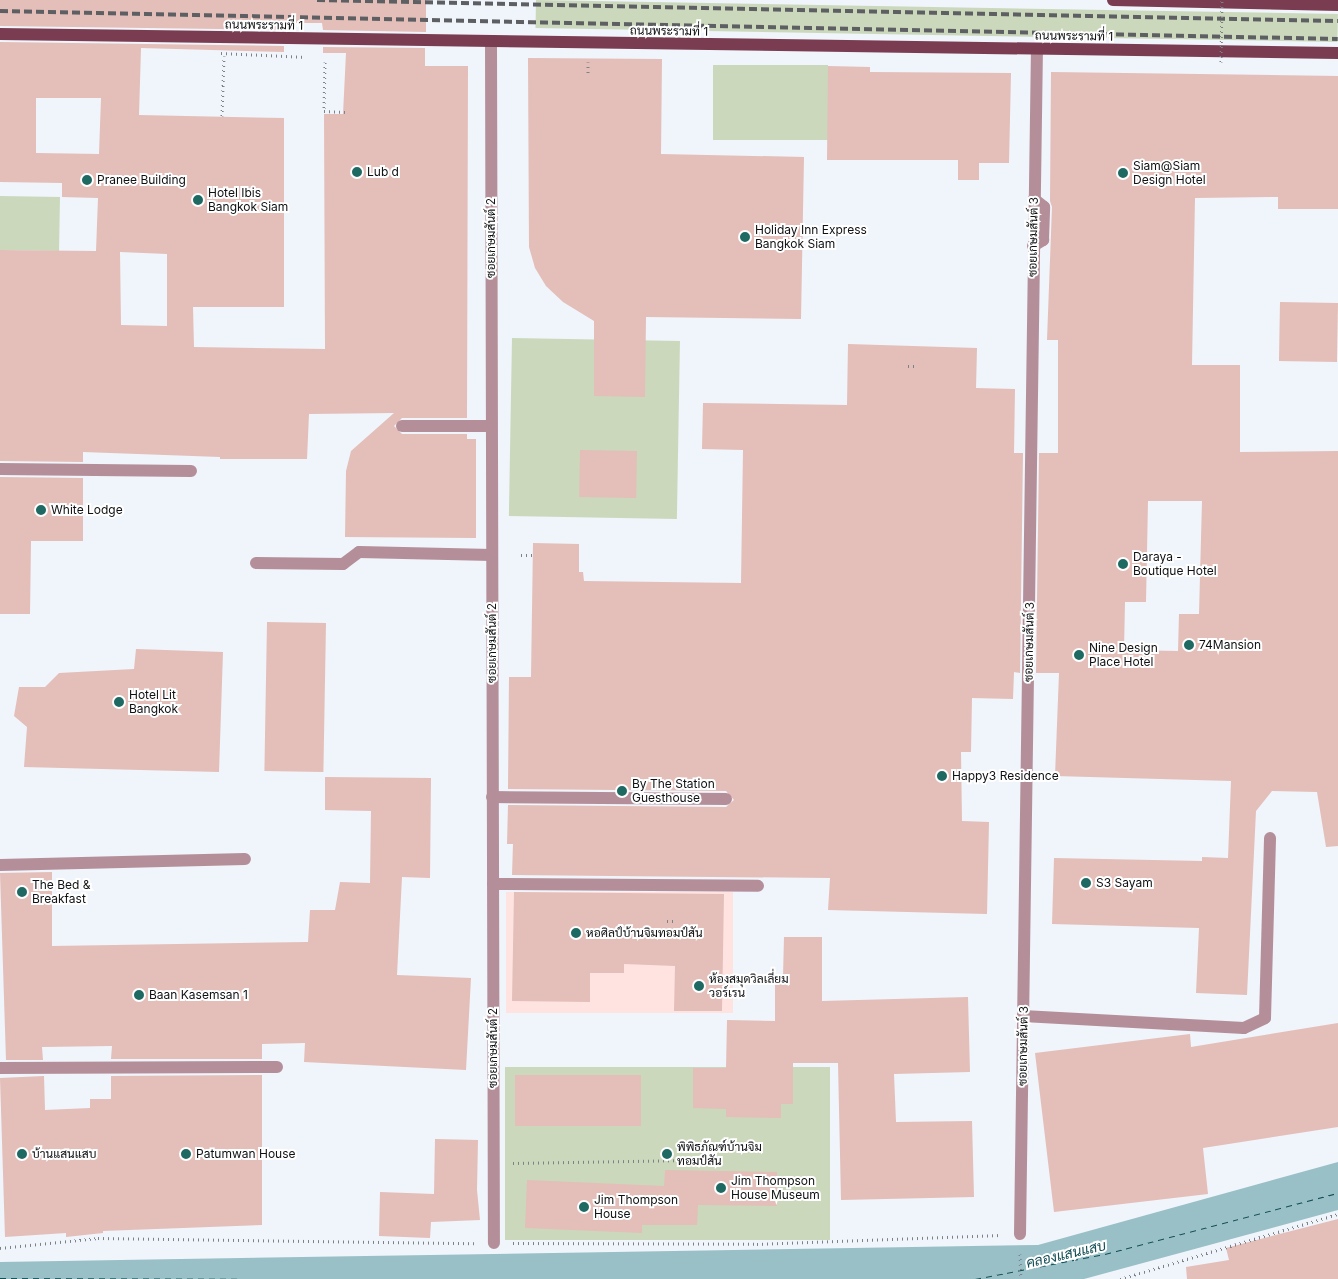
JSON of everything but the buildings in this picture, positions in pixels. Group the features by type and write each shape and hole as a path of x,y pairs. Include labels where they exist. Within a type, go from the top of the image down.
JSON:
{"main road":[{"path":"1113,0 1338,5"},
{"name":"ถนนพระรามที่ 1","path":"0,34 1338,53"}],"street":[{"name":"ซอยเกษมสันต์ 2","path":"491,42 492,1163 494,1243"},
{"name":"ซอยเกษมสันต์ 3","path":"1020,1234 1037,49"},
{"path":"402,426 491,426"},
{"path":"0,469 192,471"},
{"path":"256,563 343,564 359,552 492,555"},
{"path":"492,797 726,800"},
{"path":"1023,1016 1244,1028 1265,1018 1270,838"},
{"path":"0,865 245,859"},
{"path":"492,884 740,881 758,886"},
{"path":"0,1068 96,1070 276,1067"}],"path":[{"path":"1221,62 1222,0"},
{"path":"222,116 225,38"},
{"path":"221,53 306,57"},
{"path":"588,59 588,74"},
{"path":"325,62 324,111 345,112"},
{"path":"908,366 917,366"},
{"path":"521,555 533,555"},
{"path":"667,921 675,921"},
{"path":"492,1163 691,1160"},
{"path":"1120,1279 1338,1214"},
{"path":"1020,1234 1021,1279"}],"shaded area":[{"path":"506,892 733,892 733,1013 506,1013"}],"green space":[{"path":"536,0 1338,14 1337,42 536,28"},
{"path":"713,65 828,65 828,140 713,140"},
{"path":"0,196 60,197 59,251 0,250"},
{"path":"512,338 680,341 677,519 509,516"},
{"name":"พิพิธภัณฑ์บ้านจิม ทอมป์สัน","path":"505,1067 830,1067 830,1240 505,1240"}],"water":[{"name":"คลองแสนแสบ","path":"1338,1162 1338,1210 1084,1279 0,1279 0,1262 1038,1245"}],"ferry route":[{"path":"975,1279 1105,1254 1338,1193"},
{"path":"0,1278 237,1279"}],"railway":[{"path":"317,0 1338,21"},
{"path":"0,11 1338,39"}],"place":[{"name":"Lub d","path":"357,172"},
{"name":"Siam@Siam Design Hotel","path":"1123,173"},
{"name":"Pranee Building","path":"87,180"},
{"name":"Hotel Ibis Bangkok Siam","path":"198,200"},
{"name":"Holiday Inn Express Bangkok Siam","path":"745,237"},
{"name":"White Lodge","path":"41,510"},
{"name":"Daraya - Boutique Hotel","path":"1123,564"},
{"name":"74Mansion","path":"1189,645"},
{"name":"Nine Design Place Hotel","path":"1079,655"},
{"name":"Hotel Lit Bangkok","path":"119,702"},
{"name":"Happy3 Residence","path":"942,776"},
{"name":"By The Station Guesthouse","path":"622,791"},
{"name":"S3 Sayam","path":"1086,883"},
{"name":"The Bed & Breakfast","path":"22,892"},
{"name":"หอศิลป์บ้านจิมทอมป์สัน","path":"576,933"},
{"name":"ห้องสมุดวิลเลี่ยม วอร์เรน","path":"699,986"},
{"name":"Baan Kasemsan 1","path":"139,995"},
{"name":"บ้านแสนแสบ","path":"22,1154"},
{"name":"Patumwan House","path":"186,1154"},
{"name":"พิพิธภัณฑ์บ้านจิม ทอมป์สัน","path":"667,1154"},
{"name":"Jim Thompson House Museum","path":"721,1188"},
{"name":"Jim Thompson House","path":"584,1207"}]}
